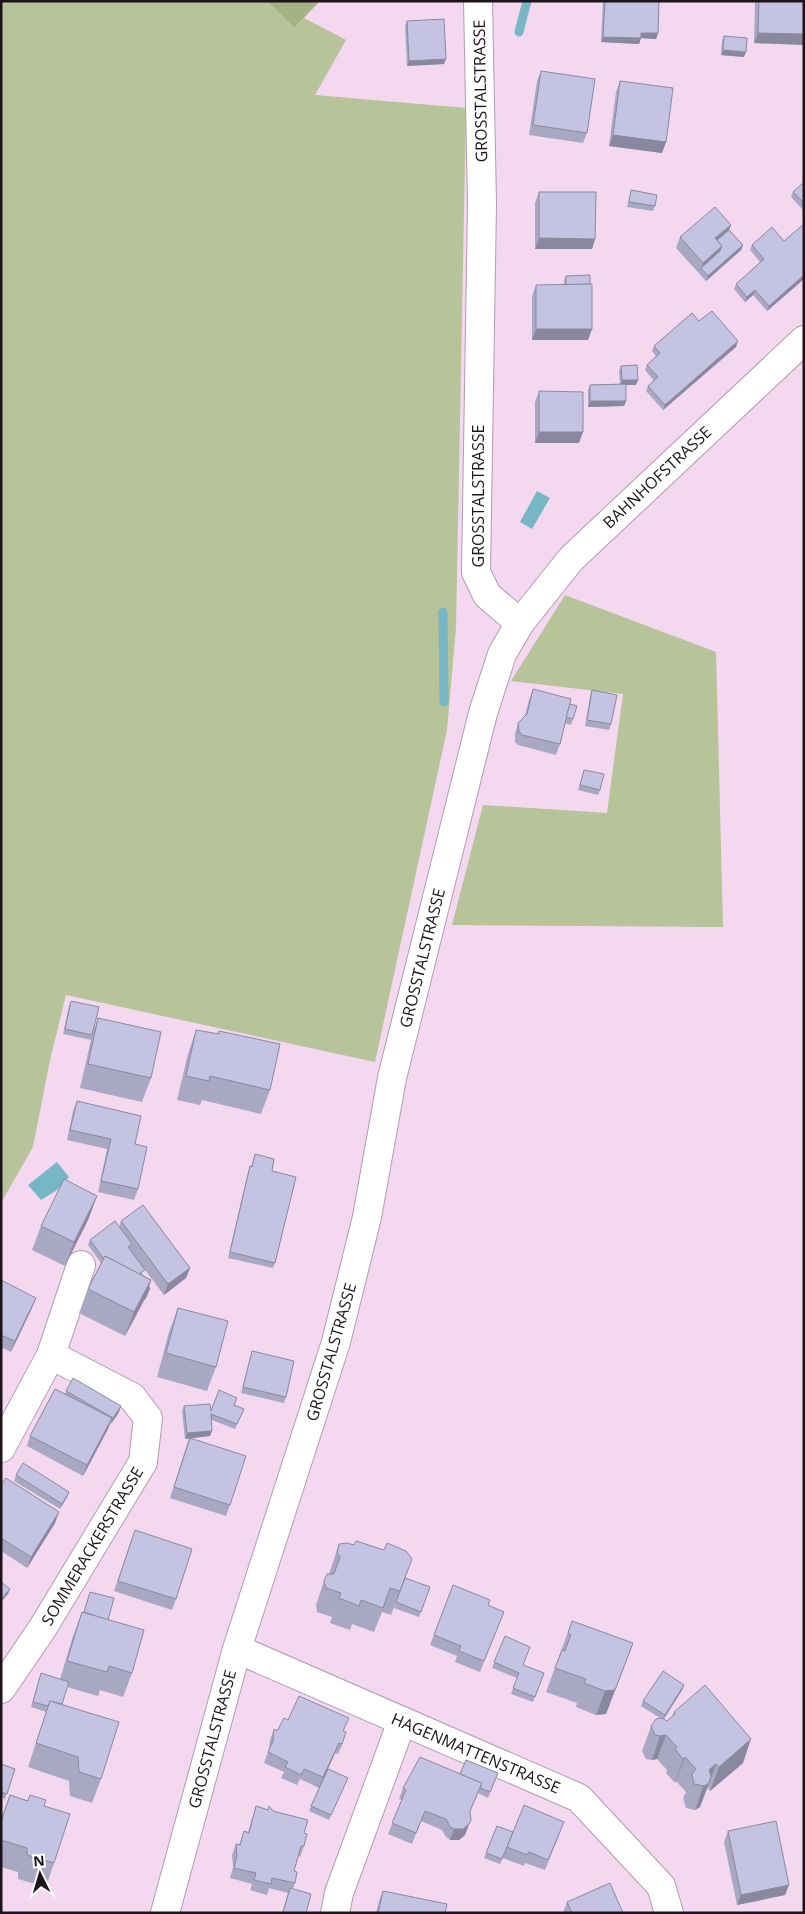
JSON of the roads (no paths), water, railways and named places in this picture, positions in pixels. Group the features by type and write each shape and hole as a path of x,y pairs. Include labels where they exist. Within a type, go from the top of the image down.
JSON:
{"street":[{"name":"GROSSTALSTRASSE","path":"165,1913 237,1649 336,1342 367,1217 392,1078 482,713 502,654 520,623 487,595 476,572 482,204 478,1"},
{"name":"BAHNHOFSTRASSE","path":"520,623 570,559 804,340"},
{"path":"1,1448 51,1355 81,1265"},
{"name":"SOMMERACKERSTRASSE","path":"1,1689 42,1630 143,1462 148,1418 132,1397 51,1355"},
{"name":"HAGENMATTENSTRASSE","path":"237,1649 580,1798 660,1886 669,1913"},
{"path":"335,1913 339,1893 402,1721"}],"water":[{"path":"537,491 550,498 532,529 520,522"},
{"path":"57,1162 69,1177 57,1190 41,1200 28,1185"}],"waterway":[{"path":"519,32 527,1"},
{"path":"443,612 444,702"}]}
